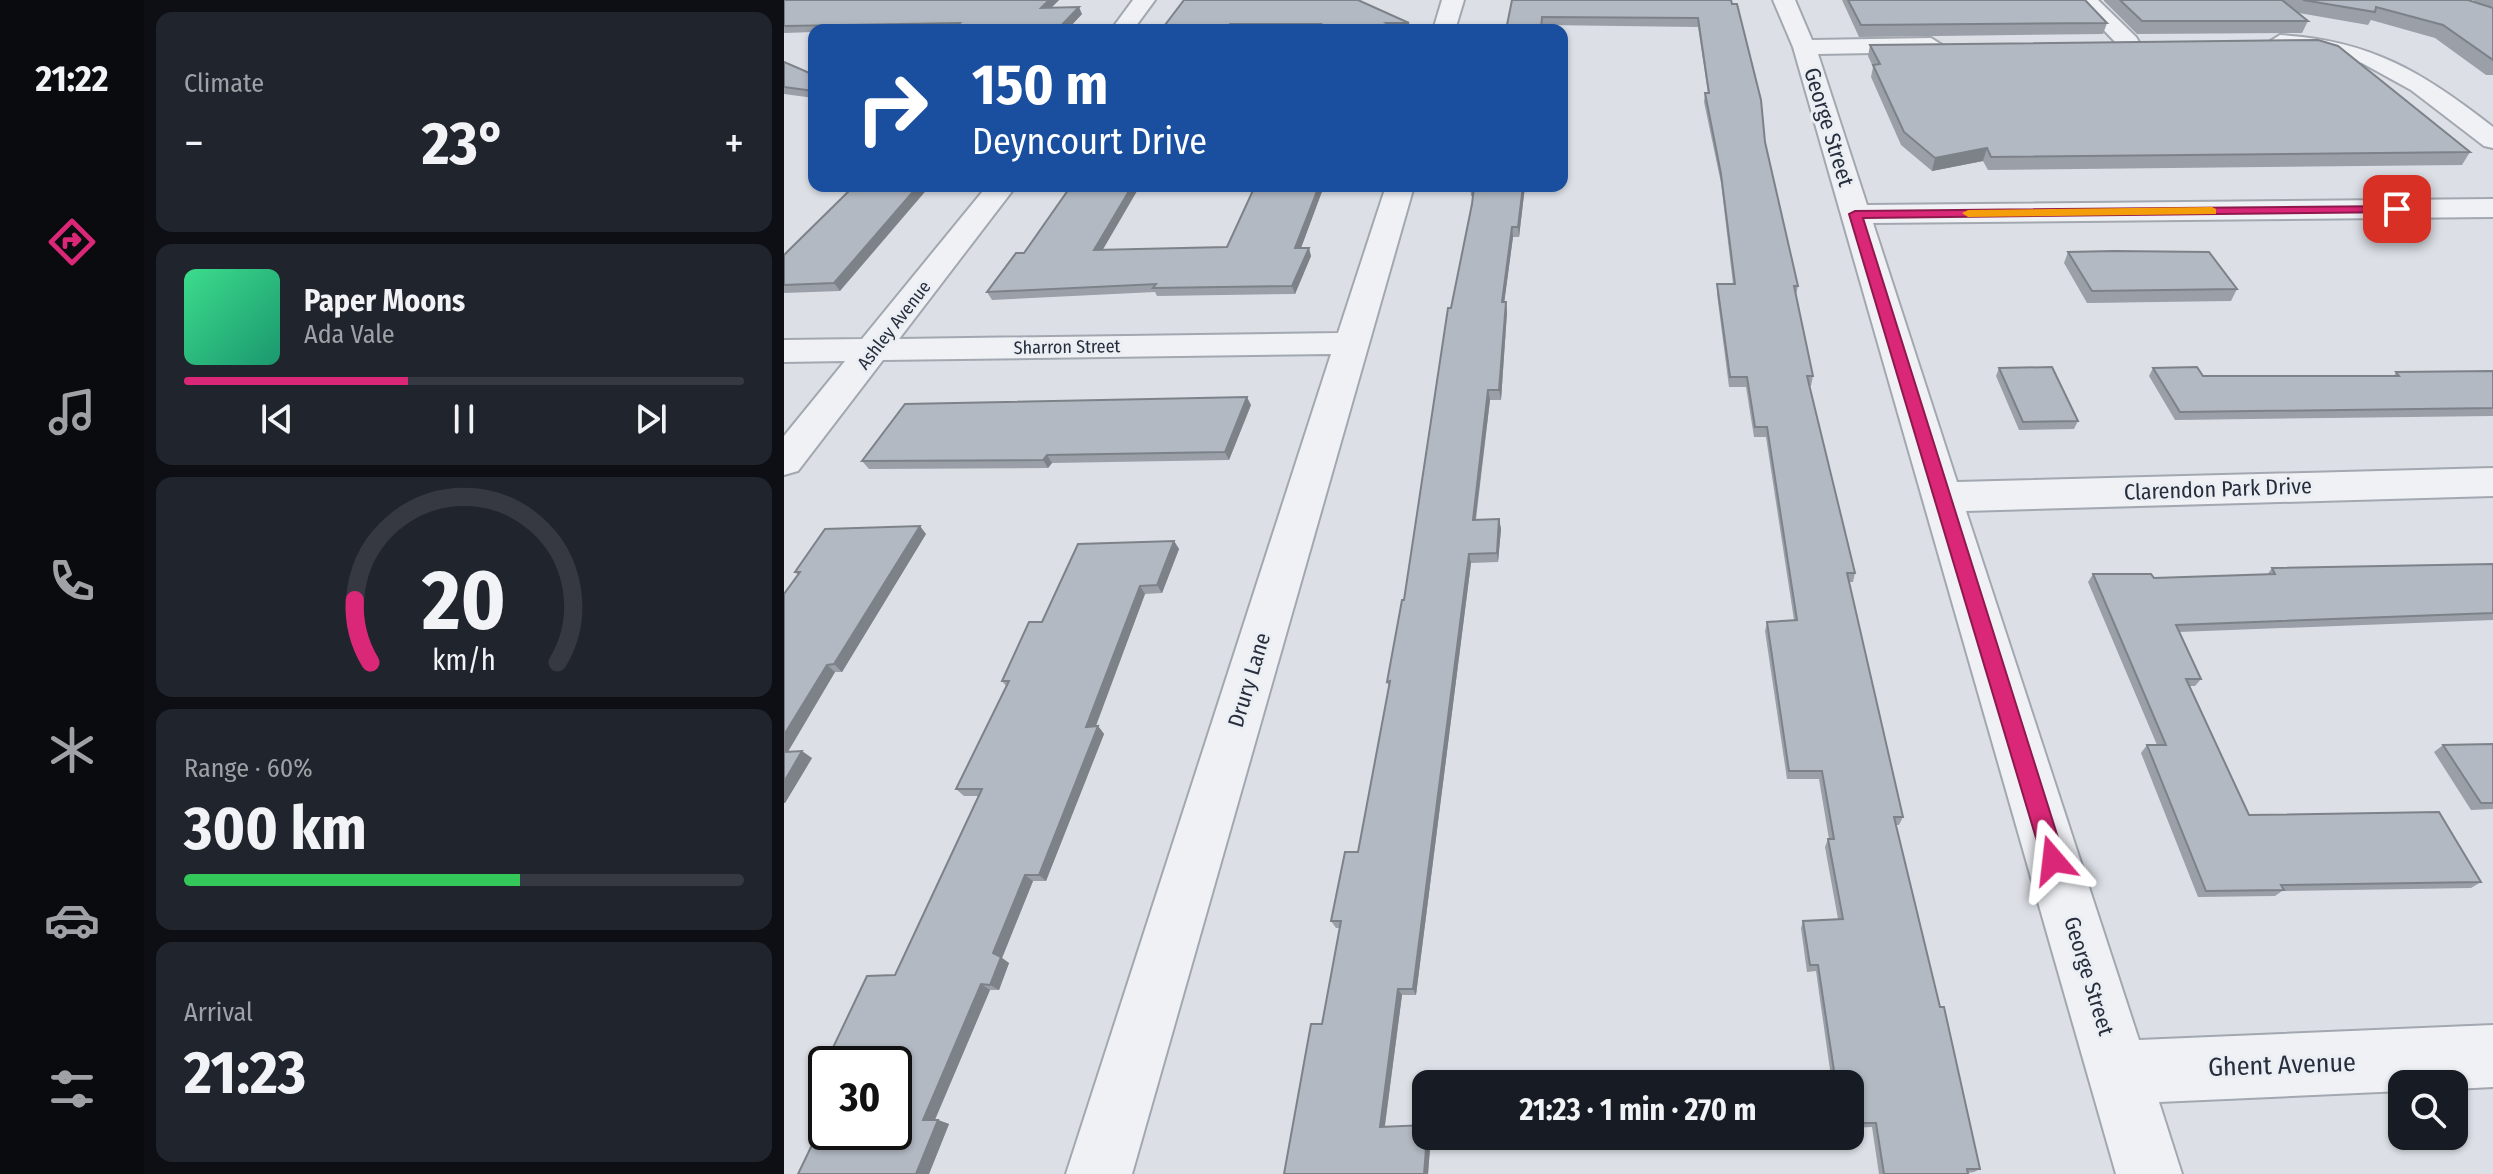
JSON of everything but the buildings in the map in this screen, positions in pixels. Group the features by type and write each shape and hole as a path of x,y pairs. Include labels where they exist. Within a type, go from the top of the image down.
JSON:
{"street":[{"path":"1126,24 1144,0"},
{"path":"1446,24 1453,0"},
{"name":"George Street","path":"1784,0 1804,47 2149,1174"},
{"path":"2086,0 2128,42"},
{"path":"2097,43 2159,42"},
{"path":"2251,42 2312,42 2384,61 2417,79 2493,140"},
{"path":"1804,47 1959,45"},
{"name":"Ashley Avenue","path":"784,462 876,350 997,192"},
{"name":"Drury Lane","path":"1099,1174 1398,192"},
{"path":"1855,214 2493,208"},
{"name":"Sharron Street","path":"784,351 1351,343"},
{"name":"Clarendon Park Drive","path":"1943,497 2493,482"},
{"name":"Ghent Avenue","path":"2118,1072 2493,1056"}],"slow traffic":[{"path":"1968,213 2212,211"}],"route":[{"path":"2053,860 1855,214 2397,209"}]}
